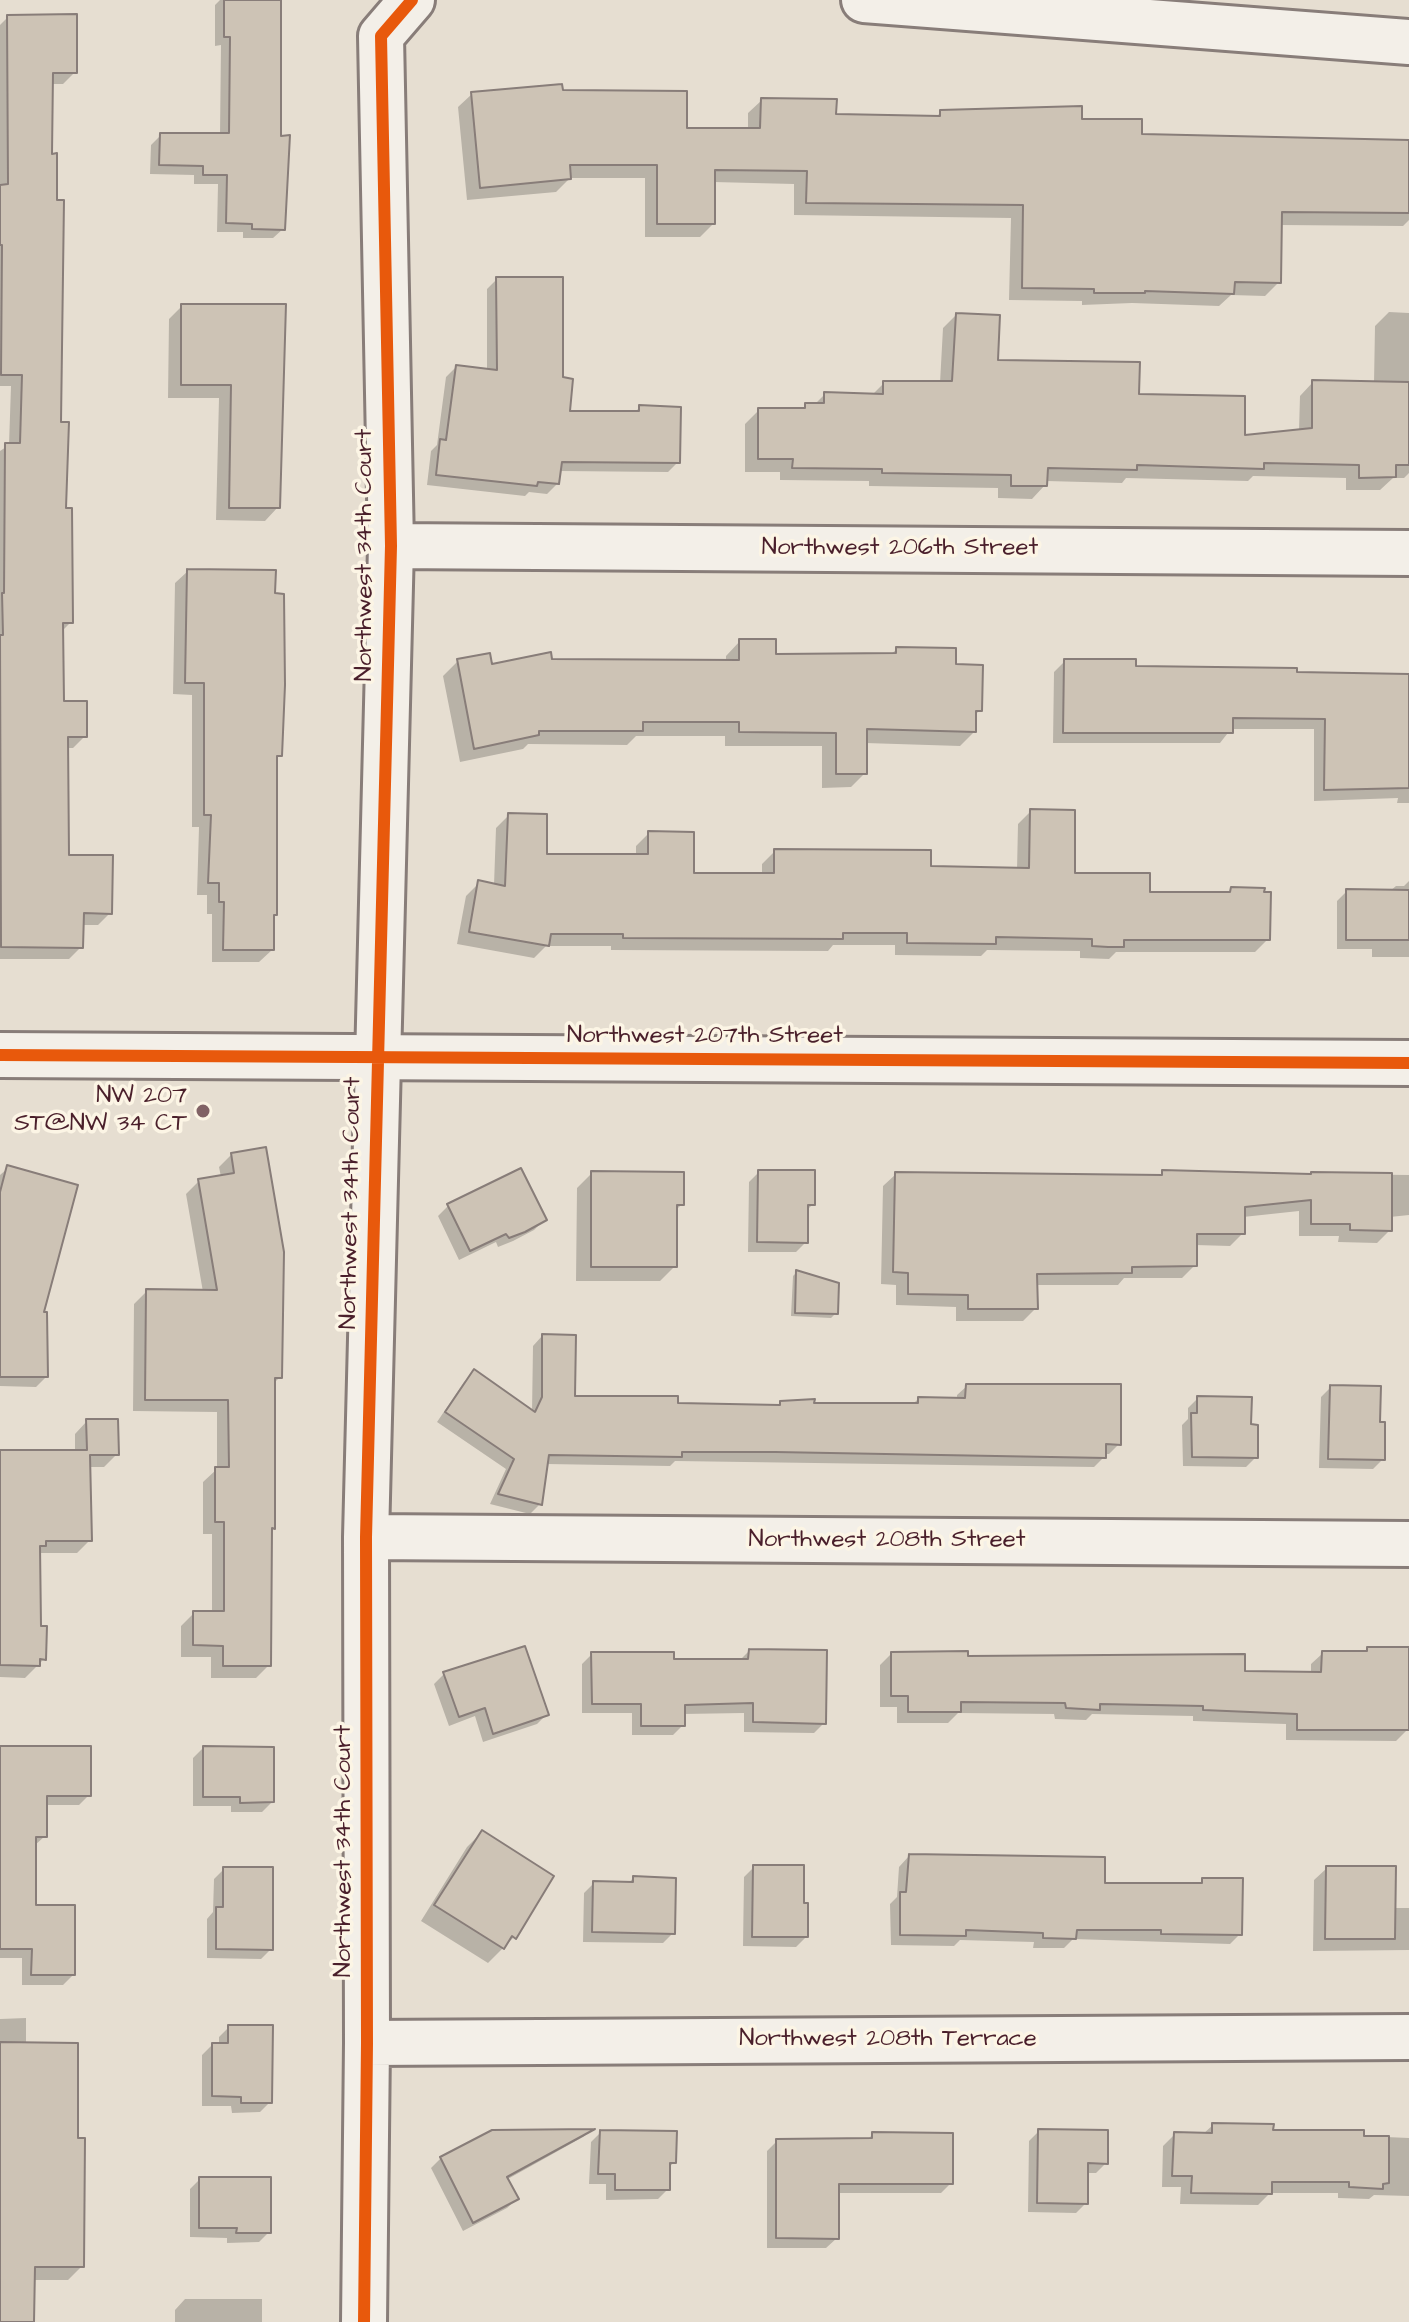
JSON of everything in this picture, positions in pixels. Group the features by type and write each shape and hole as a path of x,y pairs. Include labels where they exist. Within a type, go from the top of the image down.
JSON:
{"street":[{"name":"Northwest 34th Court","path":"364,2322 366,1537 391,546 381,36 412,0"},
{"path":"864,0 1409,42"},
{"name":"Northwest 206th Street","path":"391,546 1409,553"},
{"name":"Northwest 207th Street","path":"0,1055 1409,1063"},
{"name":"Northwest 208th Street","path":"366,1537 1409,1544"},
{"name":"Northwest 208th Terrace","path":"367,2043 1409,2037"}],"building":[{"path":"224,0 281,0 281,136 290,135 285,230 252,229 252,224 226,223 227,175 203,175 203,166 159,165 160,133 229,133 230,37 224,37"},
{"path":"77,14 77,73 53,73 52,154 57,153 57,200 64,200 61,422 69,422 66,508 72,508 73,623 63,623 64,701 87,701 87,737 68,737 69,855 113,855 112,914 84,913 83,948 1,947 0,635 3,635 5,443 20,443 22,375 1,375 0,185 8,184 7,15"},
{"path":"562,84 563,90 687,91 687,128 760,128 761,98 837,99 836,114 940,116 940,110 1082,106 1082,119 1142,119 1142,134 1409,140 1409,213 1282,212 1281,283 1235,282 1234,294 1094,293 1094,289 1022,288 1023,205 806,203 807,171 715,170 715,224 657,224 657,165 570,165 571,179 480,188 471,92"},
{"path":"496,277 563,277 563,377 573,379 570,411 639,411 639,405 681,407 680,463 562,462 559,484 538,482 537,486 436,475 440,439 446,440 456,365 497,370"},
{"path":"181,304 286,304 280,508 229,508 231,385 181,385"},
{"path":"956,313 1000,315 998,360 1140,362 1139,394 1245,396 1245,435 1312,428 1312,380 1409,382 1409,465 1396,465 1396,477 1359,478 1359,465 1264,463 1264,469 1137,465 1137,470 1048,468 1047,486 1011,486 1011,475 792,468 793,459 758,459 758,408 805,408 805,403 824,403 824,392 883,394 883,381 952,381"},
{"path":"187,569 276,570 275,593 284,594 285,685 282,756 277,756 277,915 274,915 274,950 223,950 224,902 219,902 219,883 208,883 211,815 204,815 204,683 185,683"},
{"path":"739,639 776,639 776,654 896,653 896,647 956,648 956,664 983,665 982,711 976,711 976,732 867,729 867,774 836,774 836,733 739,732 739,722 643,722 643,731 539,731 539,735 474,749 457,659 490,653 492,664 551,652 552,659 739,660"},
{"path":"1064,659 1136,659 1136,666 1297,668 1297,672 1409,674 1409,788 1324,790 1325,719 1233,718 1233,733 1063,733"},
{"path":"1030,809 1075,810 1075,873 1150,873 1150,892 1230,892 1231,887 1265,888 1264,892 1271,892 1270,940 1124,940 1124,947 1108,947 1092,946 1092,939 996,937 996,944 907,943 907,933 843,933 843,939 623,938 623,934 551,934 549,946 469,932 478,880 505,886 508,813 547,814 547,854 648,854 648,831 694,832 694,873 774,873 774,849 931,850 931,866 1029,868"},
{"path":"1346,889 1409,890 1409,940 1346,940"},
{"path":"266,1147 284,1252 282,1378 275,1378 271,1666 223,1666 223,1646 193,1645 193,1611 224,1611 224,1522 215,1522 215,1467 229,1467 228,1400 145,1400 146,1289 217,1290 198,1179 234,1173 231,1153"},
{"path":"7,1165 78,1185 44,1312 47,1312 48,1377 0,1377 0,1192"},
{"path":"521,1168 547,1220 525,1232 509,1238 506,1234 470,1251 447,1204"},
{"path":"758,1170 815,1170 815,1205 808,1205 808,1243 757,1242"},
{"path":"1162,1170 1392,1173 1392,1231 1350,1230 1350,1224 1311,1224 1311,1200 1245,1207 1245,1234 1197,1234 1197,1266 1132,1267 1132,1273 1037,1274 1038,1309 968,1309 968,1295 908,1294 908,1273 893,1272 895,1172 1162,1175"},
{"path":"591,1171 684,1172 684,1205 677,1205 677,1267 591,1267"},
{"path":"796,1270 839,1283 838,1314 795,1313"},
{"path":"542,1334 576,1335 575,1396 678,1396 678,1403 780,1405 780,1401 815,1399 814,1403 918,1403 918,1397 965,1398 966,1384 1121,1384 1121,1445 1106,1444 1106,1458 775,1452 682,1452 682,1457 549,1455 542,1505 498,1494 514,1459 445,1412 474,1369 535,1412 542,1397"},
{"path":"1330,1385 1381,1386 1380,1422 1385,1422 1385,1460 1328,1459"},
{"path":"1197,1396 1252,1397 1251,1424 1258,1425 1258,1458 1192,1457 1191,1413 1197,1413"},
{"path":"86,1419 118,1419 119,1455 90,1455 92,1541 46,1541 46,1546 40,1546 41,1626 47,1626 46,1660 40,1659 40,1666 0,1665 0,1450 87,1450"},
{"path":"525,1646 549,1715 493,1734 485,1708 459,1717 443,1672"},
{"path":"1367,1647 1409,1647 1409,1730 1297,1730 1297,1714 1203,1710 1203,1706 1100,1704 1100,1710 1066,1708 1065,1703 961,1702 961,1712 908,1712 908,1696 891,1696 891,1652 968,1651 968,1656 1245,1654 1245,1671 1321,1672 1322,1651 1367,1651"},
{"path":"749,1649 827,1650 826,1724 753,1722 753,1703 685,1705 685,1726 641,1726 641,1704 592,1704 591,1652 674,1652 674,1659 748,1659"},
{"path":"0,1746 91,1746 91,1796 47,1796 47,1837 36,1837 36,1905 75,1905 75,1975 31,1975 32,1949 0,1949"},
{"path":"203,1746 274,1747 274,1802 240,1803 240,1797 203,1797"},
{"path":"482,1830 554,1876 516,1939 512,1936 504,1949 434,1905"},
{"path":"909,1854 1105,1857 1105,1883 1202,1883 1202,1878 1243,1878 1242,1935 1161,1934 1161,1930 1077,1930 1076,1939 1043,1938 1043,1933 966,1930 966,1936 900,1935 900,1892 906,1892"},
{"path":"753,1865 804,1865 808,1937 752,1937"},
{"path":"1326,1866 1396,1866 1395,1939 1325,1939"},
{"path":"223,1867 273,1867 273,1950 216,1949 216,1907 223,1907"},
{"path":"633,1876 676,1878 675,1934 592,1932 593,1881 633,1882"},
{"path":"228,2025 273,2025 272,2103 241,2103 241,2097 212,2096 212,2043 228,2043"},
{"path":"0,2042 78,2043 78,2138 85,2138 84,2267 35,2267 34,2322 0,2322"},
{"path":"1212,2123 1274,2124 1273,2130 1364,2130 1364,2136 1389,2136 1389,2183 1383,2184 1383,2189 1349,2187 1349,2182 1272,2182 1272,2194 1191,2193 1192,2176 1172,2176 1174,2132 1212,2133"},
{"path":"595,2129 507,2177 519,2199 473,2223 440,2157 492,2130"},
{"path":"1038,2129 1108,2130 1108,2164 1088,2163 1088,2204 1037,2203"},
{"path":"600,2130 677,2131 676,2163 670,2163 670,2190 615,2190 615,2174 598,2174"},
{"path":"872,2132 953,2133 953,2184 839,2184 839,2239 776,2238 776,2139 872,2138"},
{"path":"199,2177 271,2177 271,2233 236,2233 237,2228 199,2228"}],"cycle path":[{"path":"364,2322 366,1537 391,546 381,36 412,0"},
{"path":"0,1055 1409,1063"}],"place":[{"name":"NW 207 ST@NW 34 CT","path":"203,1111"}]}
